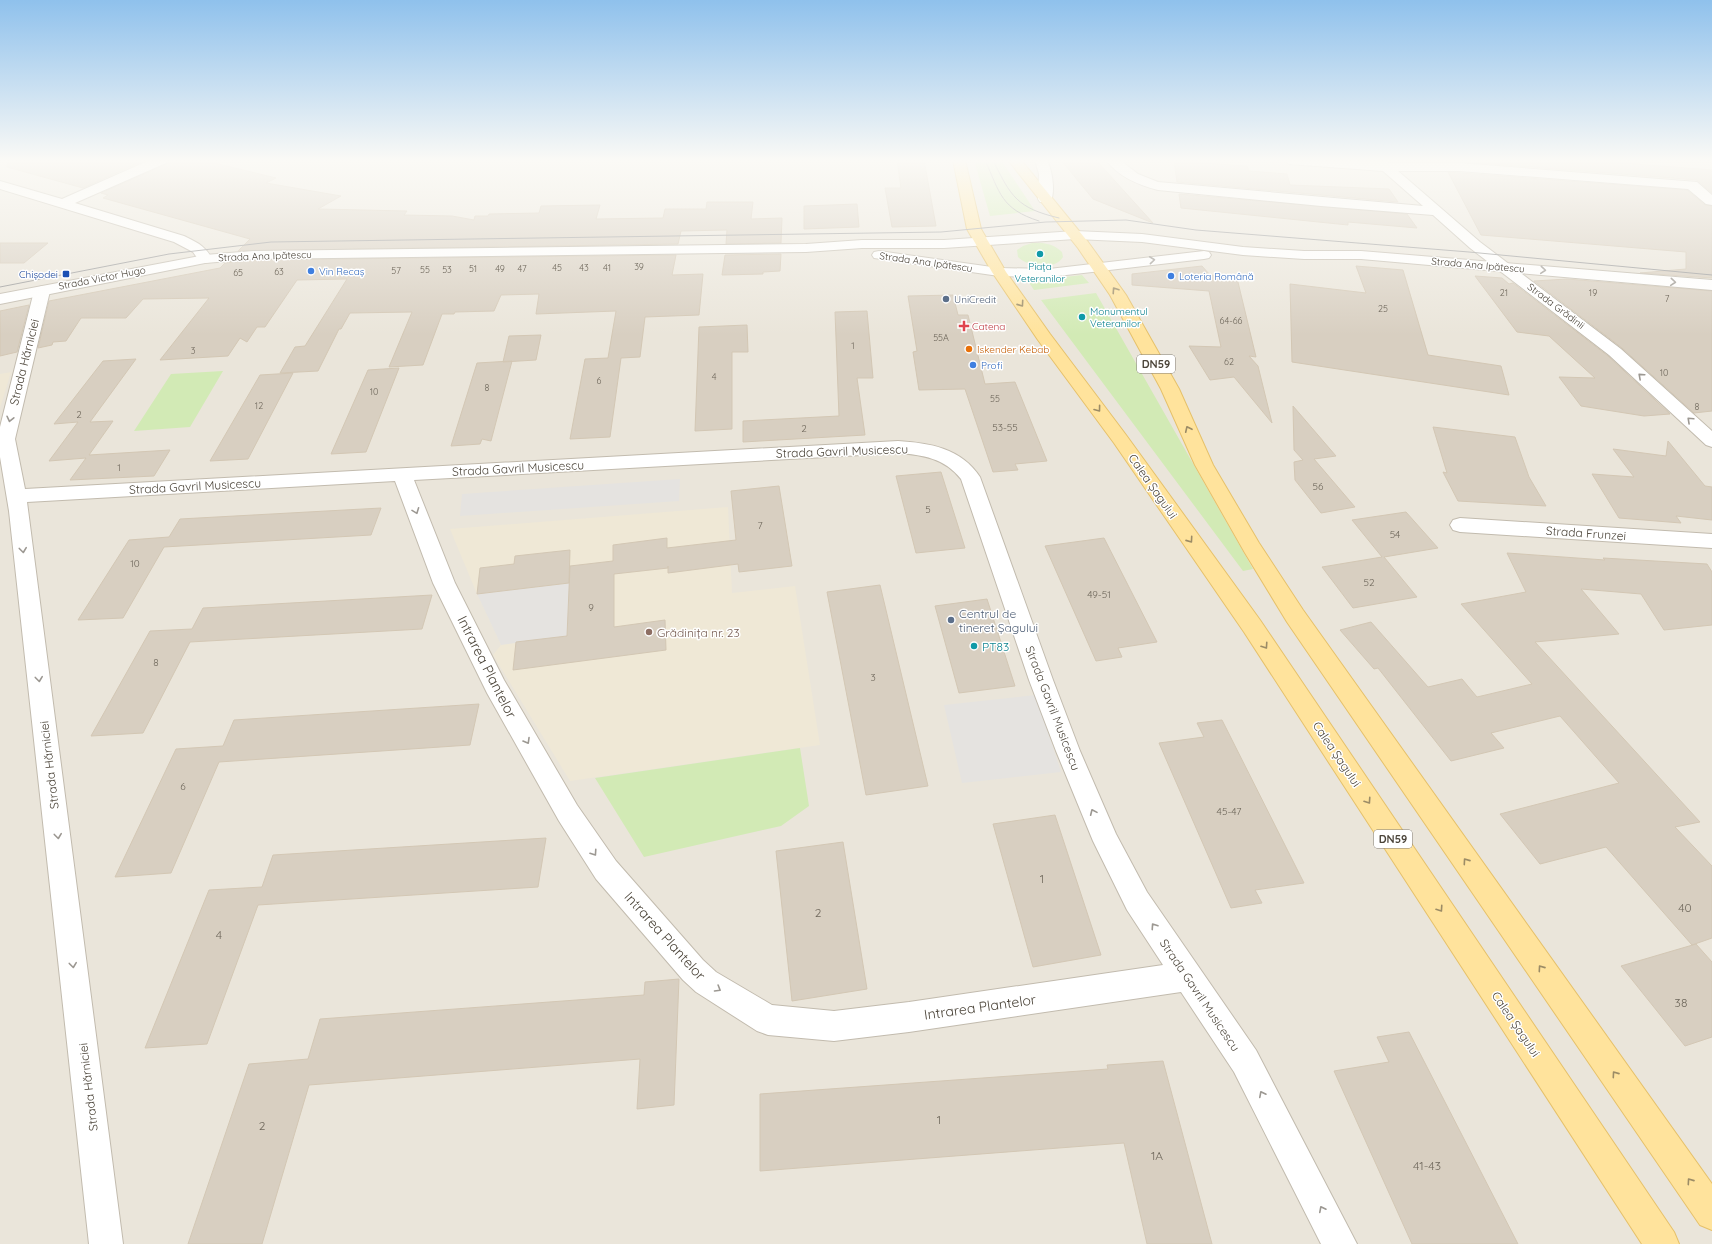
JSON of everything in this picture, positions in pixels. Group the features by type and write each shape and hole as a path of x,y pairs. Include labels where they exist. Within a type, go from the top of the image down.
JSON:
{"main road":[{"name":"DN59","path":"971,218 981,242 999,272"},
{"name":"DN59","path":"1061,218 1100,268 1140,331 1170,389 1204,465 1277,589 1712,1213"},
{"name":"Calea Șagului","path":"999,272 1044,337 1120,438 1252,626 1662,1244"}],"street":[{"path":"110,218 179,239 203,252 205,259"},
{"name":"Strada Grădinii","path":"1443,218 1614,352 1712,441"},
{"path":"981,242 1030,237 1075,235"},
{"name":"Strada Ana Ipătescu","path":"1075,235 1142,238 1243,251 1304,255 1361,255 1712,285"},
{"name":"Strada Ana Ipătescu","path":"205,259 254,255 806,248 862,244 944,244 981,242"},
{"name":"Strada Ana Ipătescu","path":"806,248 861,253 999,272"},
{"name":"Strada Ana Ipătescu","path":"1100,268 1143,261 1243,251"},
{"name":"Strada Victor Hugo","path":"0,299 205,259"},
{"path":"999,272 1049,273 1100,268"},
{"name":"Strada Hărniciei","path":"42,291 3,440 18,504 106,1244"},
{"name":"Strada Gavril Musicescu","path":"18,504 402,475 898,447 924,449 948,456 962,465 970,477 1070,758 1103,834 1137,901 1245,1061 1340,1244"},
{"name":"Intrarea Plantelor","path":"402,475 444,583 495,686 568,813 606,870 693,970 706,982 768,1020 834,1026 909,1017 1188,976"},
{"name":"Strada Frunzei","path":"1460,525 1712,541"}],"shaded area":[{"path":"0,218 1712,218 1712,1244 0,1244"},
{"path":"11,372 0,408 0,374"},
{"path":"680,479 679,501 460,516 462,494"},
{"name":"Grădinița nr. 23","path":"728,507 732,593 795,586 820,745 570,781 493,655 501,645 477,594 450,529"},
{"path":"570,583 567,636 501,645 477,594"},
{"path":"1036,695 1061,772 962,783 944,705"}],"green space":[{"path":"1032,243 1052,245 1062,252 1063,257 1054,264 1047,266 1028,263 1018,257 1017,250"},
{"path":"1082,275 1089,283 1034,290 1028,281"},
{"path":"1096,293 1253,569 1243,571 1041,300"},
{"path":"223,371 190,427 134,431 171,374"},
{"path":"800,748 809,806 781,826 644,857 595,778"}],"building":[{"path":"175,218 463,218 474,220 474,218 782,218 781,243 726,244 727,230 681,231 678,244 238,251 250,239"},
{"path":"804,218 858,218 859,227 804,229"},
{"path":"890,218 935,218 936,226 892,227"},
{"path":"1141,218 1149,218 1153,223"},
{"path":"1280,218 1410,218 1417,228 1348,222 1348,225"},
{"path":"1472,218 1712,218 1712,278 1640,273 1686,269 1686,252 1481,235"},
{"path":"0,243 48,243 24,263 0,263"},
{"path":"781,254 780,271 763,272 763,274 722,275 725,255"},
{"path":"676,255 672,275 703,274 699,315 645,317 640,357 621,358 610,437 570,439 585,359 608,358 616,311 536,314 539,294 501,295 494,311 455,312 454,314 442,314 423,365 389,367 412,312 350,313 341,329 339,329 318,371 280,373 295,347 305,346 347,279 297,280 265,327 257,327 247,342 240,338 228,356 160,360 209,298 143,299 126,318 81,318 66,341 53,342 52,345 38,348 49,301 220,268 225,263 253,260"},
{"path":"1202,266 1210,275 1237,278 1256,357 1249,356 1258,366 1272,423 1234,377 1210,380 1189,346 1221,347 1209,291 1132,285 1132,274"},
{"path":"1356,266 1403,270 1428,355 1501,366 1509,395 1292,362 1290,284 1366,293"},
{"path":"1475,276 1502,278 1509,284 1513,283 1608,356 1670,414 1644,416 1581,406 1559,377 1595,378 1549,336 1517,332"},
{"path":"1567,279 1712,291 1712,411 1694,413 1622,348 1534,281"},
{"path":"953,295 958,315 968,315 985,384 1015,382 1047,461 1015,464 1018,470 993,472 965,389 919,390 913,352 917,351 908,296"},
{"path":"29,305 17,352 0,356 0,311"},
{"path":"867,311 873,378 857,378 865,435 743,442 743,421 839,416 835,312"},
{"path":"747,325 748,352 732,352 732,429 695,431 699,327"},
{"path":"541,335 536,360 503,362 509,336"},
{"path":"136,359 90,422 113,421 89,455 170,450 154,476 70,480 86,458 49,461 78,422 54,424 103,361"},
{"path":"512,361 491,441 482,439 480,444 451,446 477,363"},
{"path":"399,368 366,452 331,454 368,370"},
{"path":"293,373 248,459 210,461 260,375"},
{"path":"1293,406 1336,456 1314,459 1355,507 1321,513 1295,480 1294,462 1303,460 1294,450"},
{"path":"1433,427 1515,437 1529,477 1546,506 1458,501 1443,472 1447,473"},
{"path":"1668,441 1705,486 1712,487 1712,520 1676,516 1681,523 1619,518 1592,474 1634,477 1613,449 1666,456"},
{"path":"941,472 965,548 916,553 896,476"},
{"path":"779,486 792,566 739,572 738,564 668,573 668,568 614,574 614,627 665,620 666,650 513,670 516,642 567,636 570,566 613,561 613,545 667,538 667,548 736,540 731,491"},
{"path":"381,508 371,535 164,547 123,618 78,620 129,540 169,537 180,519"},
{"path":"1406,512 1438,548 1384,557 1417,597 1353,608 1322,567 1382,557 1352,520"},
{"path":"1104,538 1157,642 1118,648 1122,657 1096,661 1045,546"},
{"path":"570,550 569,583 477,594 480,568 514,564 515,556"},
{"path":"1507,553 1605,560 1603,558 1707,564 1712,572 1712,625 1664,630 1641,594 1581,589 1619,634 1535,642 1700,822 1675,827 1712,866 1712,938 1692,945 1606,847 1540,864 1500,814 1619,783 1560,716 1491,733 1504,748 1451,761 1378,668 1374,669 1340,630 1371,622 1428,687 1462,679 1477,697 1532,684 1461,604 1526,592"},
{"path":"880,585 928,786 866,795 827,592"},
{"path":"432,595 422,629 190,642 143,733 91,736 150,631 192,629 203,608"},
{"name":"PT83","path":"987,599 1015,686 959,693 935,606"},
{"path":"479,704 470,745 219,762 171,873 115,877 176,749 223,746 234,720"},
{"path":"1222,720 1304,883 1255,890 1262,903 1231,908 1159,743 1204,737 1197,723"},
{"path":"1055,815 1101,955 1033,967 993,824"},
{"path":"546,838 538,887 258,905 207,1044 145,1048 209,890 262,887 273,855"},
{"path":"843,842 867,989 792,1001 776,851"},
{"path":"1696,944 1712,962 1712,1037 1685,1046 1621,966"},
{"path":"679,979 674,1105 637,1109 640,1059 309,1085 262,1244 188,1244 249,1064 308,1059 320,1019 644,995 645,982"},
{"path":"1409,1032 1518,1244 1412,1244 1334,1071 1389,1062 1377,1037"},
{"path":"1163,1061 1212,1244 1147,1244 1124,1143 760,1171 760,1094 1108,1069 1107,1065"}],"tram line":[{"path":"1031,218 1039,221"},
{"path":"0,287 169,254 271,242 941,232 1046,222 1126,220 1196,230 1469,252 1712,275"}],"place":[{"name":"Piața Veteranilor","path":"1040,254"},
{"name":"Vin Recaș","path":"311,271"},
{"name":"Chișodei","path":"66,274"},
{"name":"Loteria Română","path":"1171,276"},
{"name":"UniCredit","path":"946,299"},
{"name":"Monumentul Veteranilor","path":"1082,317"},
{"name":"Catena","path":"964,326"},
{"name":"Iskender Kebab","path":"969,349"},
{"name":"Profi","path":"973,365"},
{"name":"Centrul de tineret Șagului","path":"951,620"},
{"name":"Grădinița nr. 23","path":"649,632"},
{"name":"PT83","path":"974,646"}]}
